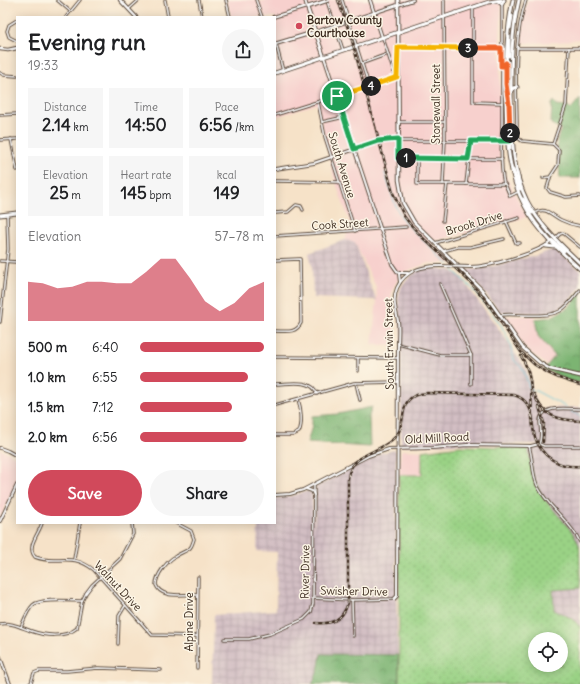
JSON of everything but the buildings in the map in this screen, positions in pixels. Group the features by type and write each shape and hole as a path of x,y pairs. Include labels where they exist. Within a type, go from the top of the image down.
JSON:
{"main road":[{"path":"120,0 135,16"},
{"path":"324,57 307,7 328,0"},
{"path":"398,0 398,158 399,185 403,203 415,224 482,290 519,343 540,363 554,371 580,376"},
{"path":"276,73 473,8 493,0"},
{"path":"508,0 511,7"},
{"path":"514,0 511,7 506,63 506,93 510,141 515,168 526,197 534,213 558,249"},
{"path":"511,64 509,57 509,40 514,0"},
{"path":"519,0 512,34 509,160 518,191 531,217 545,235 580,263"},
{"path":"489,2 501,1"},
{"path":"276,44 315,32"},
{"path":"0,49 8,50 16,48"},
{"path":"501,66 504,66 506,63"},
{"path":"511,64 516,66"},
{"path":"506,84 509,104 510,141"},
{"path":"511,95 513,89 517,88"},
{"path":"501,90 504,90 506,93"},
{"path":"518,191 539,224 553,241"},
{"path":"0,215 16,213"},
{"path":"545,235 547,241 545,247 552,246 558,249 580,268"}],"street":[{"path":"57,0 70,11"},
{"path":"67,16 80,0"},
{"path":"129,10 139,0"},
{"path":"165,0 168,16"},
{"path":"199,0 202,16"},
{"path":"226,0 230,16"},
{"path":"256,0 262,16"},
{"path":"276,16 307,7 305,0"},
{"path":"328,0 343,50"},
{"path":"342,0 355,46 369,86"},
{"path":"276,115 397,77 394,73 370,0"},
{"path":"315,32 413,0"},
{"name":"Stonewall Street","path":"443,184 444,0"},
{"path":"526,0 519,28 517,48 518,138 523,141 553,144 559,150 558,165 550,177 547,185 550,192 566,197 580,196"},
{"path":"501,1 502,103 500,141 504,184 510,196 518,191"},
{"path":"473,8 473,102 502,103"},
{"path":"16,21 9,25 7,31 9,38 16,40"},
{"path":"276,47 283,71"},
{"path":"398,47 501,48"},
{"path":"517,48 580,48"},
{"path":"553,144 566,105 569,48"},
{"path":"362,63 388,54"},
{"path":"324,57 393,265 404,278"},
{"path":"0,73 4,75 16,76"},
{"name":"South Avenue","path":"318,102 325,137 355,231"},
{"path":"0,115 16,114"},
{"path":"322,122 344,117"},
{"path":"398,122 444,122"},
{"path":"0,140 16,140"},
{"path":"11,140 16,165"},
{"path":"276,169 311,164 378,141 510,141"},
{"path":"466,184 471,141"},
{"path":"398,158 502,159"},
{"path":"417,158 417,184 504,184"},
{"path":"543,178 550,177"},
{"path":"276,181 339,182"},
{"path":"443,221 447,196 447,184"},
{"path":"276,213 288,212 296,205 301,206 303,210"},
{"path":"534,213 548,211 563,221 580,226"},
{"path":"0,322 7,261 7,214"},
{"name":"Brook Drive","path":"434,243 519,218"},
{"path":"506,221 516,243 520,243"},
{"name":"Cook Street","path":"276,236 406,228"},
{"path":"399,273 409,273 423,267 470,267 489,265 545,247 563,233 580,247"},
{"path":"443,251 458,247 470,248 504,239"},
{"path":"276,260 300,259 302,324 297,330 276,331"},
{"path":"0,261 16,262"},
{"path":"399,273 401,278 400,283"},
{"name":"South Erwin Street","path":"394,599 397,596 398,323 394,300 400,283 409,273"},
{"path":"440,284 471,355 471,384"},
{"path":"500,315 548,315 556,313 566,306 580,290"},
{"path":"398,344 440,355 471,355"},
{"path":"276,357 398,358"},
{"path":"358,358 358,371"},
{"path":"276,405 356,383 398,382"},
{"path":"356,383 360,400"},
{"path":"276,384 309,384 315,388 317,394"},
{"path":"276,435 293,435 299,432 300,411 298,399"},
{"path":"580,409 550,409 544,412 540,418 541,437 539,444 544,446 580,446"},
{"name":"Old Mill Road","path":"276,495 290,494 306,489 372,454 385,450 398,448 432,448 467,444 529,446 539,444"},
{"path":"529,446 537,486 546,500 569,525 580,542"},
{"path":"0,448 16,455"},
{"name":"River Drive","path":"224,639 239,640 258,638 296,623 304,619 311,612 313,598 314,485"},
{"path":"0,521 16,487"},
{"path":"306,489 311,490 314,494"},
{"name":"Walnut Drive","path":"42,524 31,549 35,557 40,559 74,559 85,563 94,570 152,635 197,636"},
{"path":"74,559 80,524"},
{"path":"0,624 8,624 44,634 57,635 71,633 77,628 82,601 92,585 120,559 133,534 132,524"},
{"path":"178,524 191,531 194,539 193,544 190,548 176,555 168,562 158,575 156,585 160,592 166,594 197,595"},
{"name":"Alpine Drive","path":"197,668 198,576"},
{"name":"Swisher Drive","path":"313,598 352,600 394,599"},
{"path":"21,627 29,609 34,603 52,600 82,601"},
{"path":"352,600 353,636"},
{"path":"118,644 119,616 125,606"},
{"path":"0,658 10,684"},
{"path":"29,684 31,683 34,673 39,671 67,671 98,668 161,670"}],"shaded area":[{"path":"227,0 258,0 259,2 267,0 502,0 500,35 499,145 501,167 527,217 431,242 454,263 428,263 404,272 399,278 394,286 391,297 396,345 372,345 377,300 376,287 355,243 345,240 350,223 333,174 317,104 276,117 276,16 231,16"},
{"path":"528,0 580,0 580,39 559,42 520,43 522,20"},
{"path":"345,240 355,242 377,300 313,298 312,266 309,253"},
{"path":"554,249 580,270 580,288 566,304 550,313 501,312 465,270 485,268 538,255"},
{"path":"422,267 450,270 460,276 526,369 540,413 545,408 580,407 580,549 572,532 541,494 532,476 528,449 541,444 451,444 401,446 401,332 398,298 401,287 407,279"},
{"path":"504,316 535,316 538,336 555,356 547,365 526,349 513,332"},
{"path":"0,450 16,457 16,484 0,518"},
{"path":"394,450 396,452 396,595 398,655 321,654 318,671 312,684 212,684 214,615 276,610 277,552 257,551 258,524 276,524 276,498 291,496 308,491 312,493 314,529 316,487 381,453"},
{"path":"401,451 422,451 422,475 399,475"},
{"path":"580,588 580,627 573,619 554,610 553,590"}],"green space":[{"path":"580,98 580,178 560,178 557,140 561,129 555,127 551,123 552,104 554,101 557,105 568,106 571,109"},
{"path":"580,293 580,383 568,381 544,369 555,356 538,336 535,319 551,317 569,307"},
{"path":"372,407 369,416 370,447 307,443 312,426 312,416 338,414"},
{"path":"460,446 528,449 532,473 539,490 546,501 567,526 579,545 580,588 553,590 554,610 573,619 580,627 580,684 399,684 399,475 422,475 422,451"},
{"path":"321,654 398,655 399,684 312,684 318,671"}],"waterway":[{"path":"385,173 396,207 405,223 449,265"},
{"path":"451,268 474,290 501,325 510,343 514,360 523,369 530,389 566,407"},
{"path":"571,411 580,416"}],"railway":[{"path":"338,0 351,37 393,193 404,216 422,237 470,282 487,302 521,352 535,365 548,373 580,385"},
{"path":"521,356 526,366 531,386 533,427 538,444 552,460 565,465 580,466"},
{"path":"316,623 327,623 336,620 343,614 348,603 348,479 350,470 354,463 360,458 382,447 396,436 402,424 406,404 410,399 417,395 427,393 514,395 528,404 533,420"},
{"path":"534,394 537,401 546,412 558,418 580,421"},
{"path":"539,407 544,423 543,442"}],"place":[{"name":"Bartow County Courthouse","path":"299,26"}],"route":[{"path":"398,47 501,48 501,66 504,66 506,63 510,141 471,141 468,159 398,158 398,139 378,141 354,149 337,96 397,77 398,47"}]}
